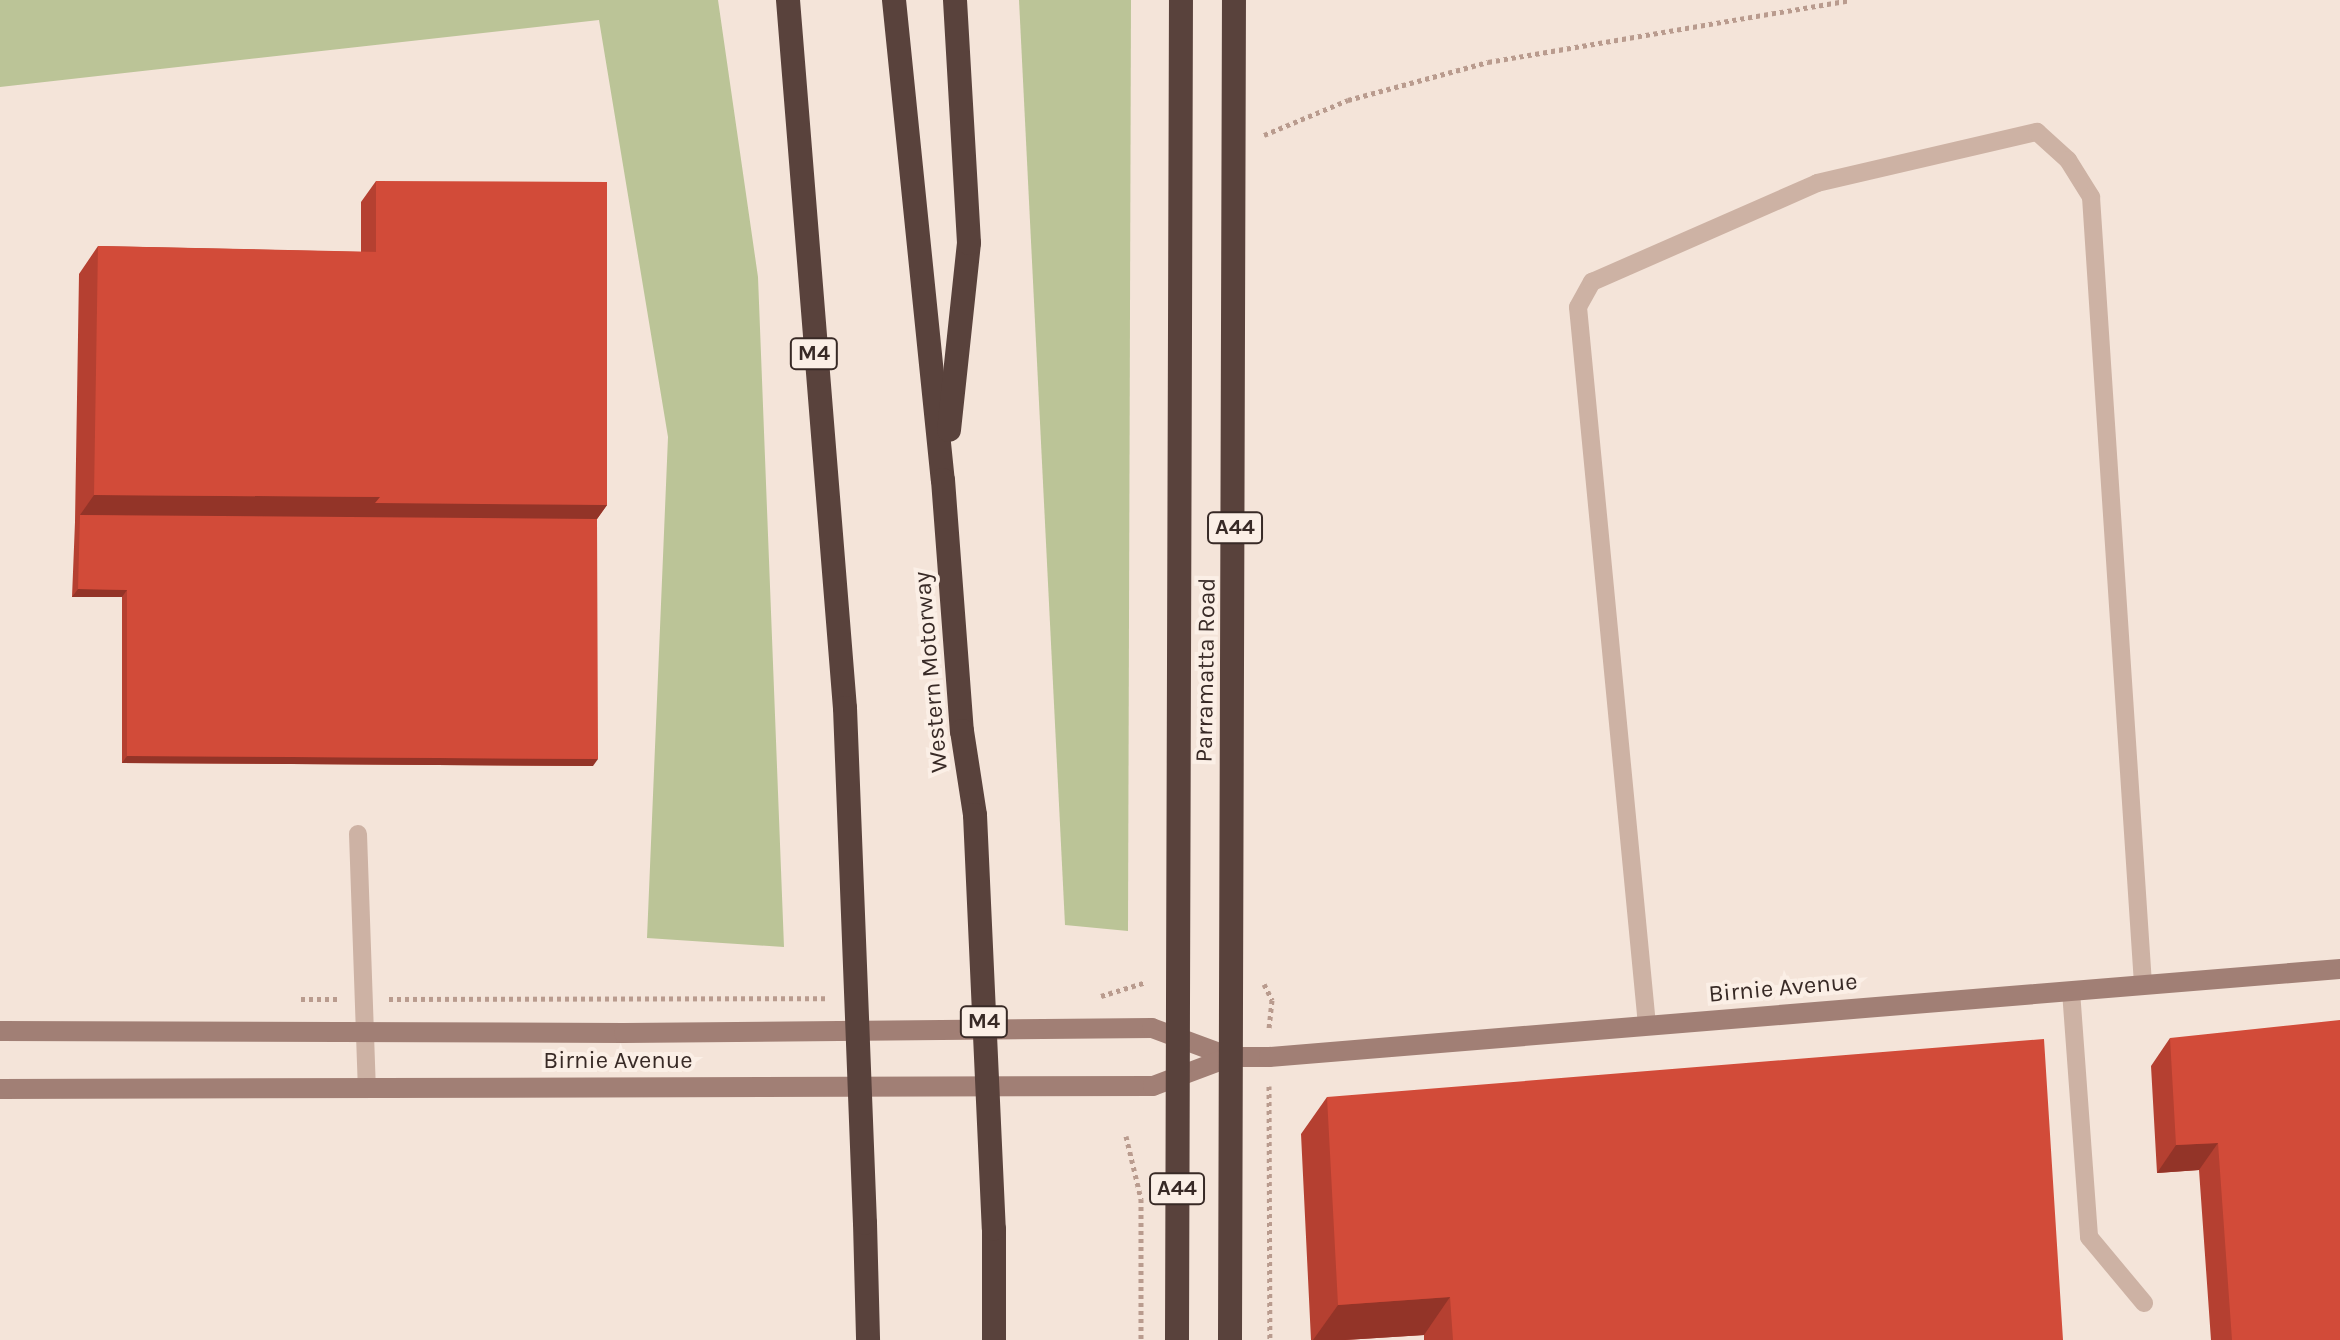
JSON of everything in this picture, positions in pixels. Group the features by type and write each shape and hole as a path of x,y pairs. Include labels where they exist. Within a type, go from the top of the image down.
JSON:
{"highway":[{"name":"M4","path":"788,0 845,708 868,1340"},
{"name":"Western Motorway","path":"894,0 943,480 962,731 975,815 994,1229 994,1340"},
{"name":"M4","path":"943,480 969,243 955,0"},
{"name":"Parramatta Road","path":"1177,1340 1181,0"},
{"name":"Parramatta Road","path":"1230,1340 1234,0"}],"street":[{"name":"Birnie Avenue","path":"0,1089 1153,1086 1230,1057 2340,969"},
{"name":"Birnie Avenue","path":"0,1031 365,1033 1152,1028 1230,1057"}],"lane":[{"path":"1647,1025 1578,307 1592,282 1817,183 2037,132 2068,160 2091,197 2143,985"},
{"path":"358,834 367,1088"},
{"path":"2071,991 2089,1237 2144,1303"}],"path":[{"path":"1235,138 1264,135 1348,100 1488,62 1850,0"},
{"path":"1092,998 1122,993 1135,981"},
{"path":"1253,984 1265,984 1272,1000 1270,1011"},
{"path":"284,999 840,998"},
{"path":"1269,1110 1270,1340"},
{"path":"1126,1136 1141,1199 1141,1340"}],"green space":[{"path":"0,0 718,0 758,277 784,947 647,938 668,437 599,20 0,87"},
{"path":"1019,0 1131,0 1128,931 1065,925"}],"building":[{"path":"376,181 607,182 607,505 375,503 380,497 380,252 376,252"},
{"path":"98,246 380,252 380,497 94,495"},
{"path":"80,515 597,519 598,759 127,756 127,590 78,589"},
{"path":"2340,1020 2340,1340 2232,1340 2218,1143 2176,1145 2170,1038"},
{"path":"2044,1039 2063,1340 1453,1340 1450,1297 1338,1305 1327,1097"}]}
